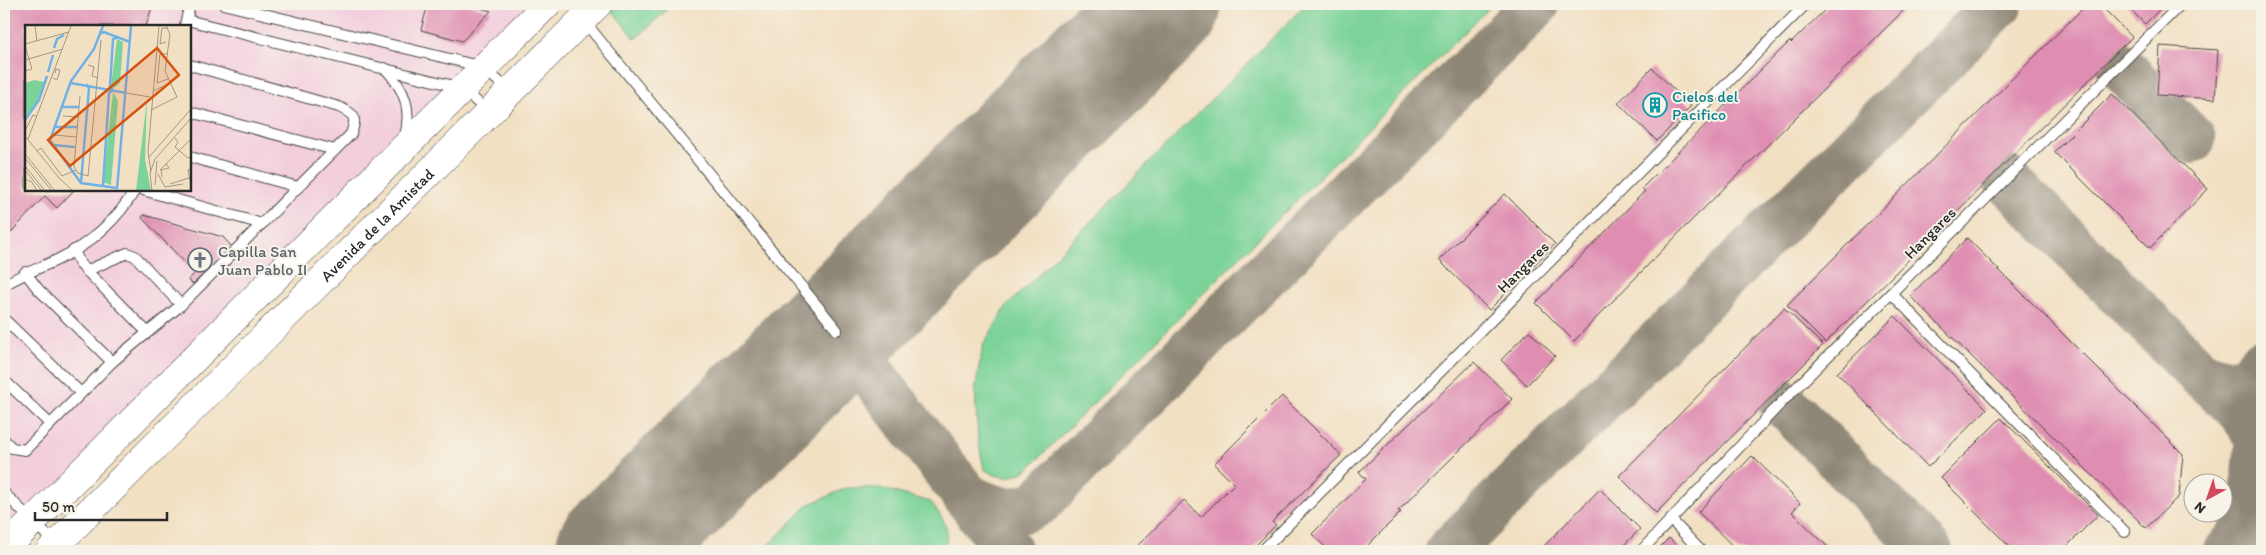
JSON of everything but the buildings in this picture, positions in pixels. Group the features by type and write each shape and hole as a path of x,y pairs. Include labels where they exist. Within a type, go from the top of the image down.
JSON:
{"main road":[{"path":"12,543 547,4"},
{"name":"Avenida de la Amistad","path":"54,548 591,11"}],"lane":[{"path":"190,4 186,23 386,68 462,88 488,113"},
{"path":"223,4 483,67 510,92"},
{"name":"Hangares","path":"1262,551 1806,4"},
{"name":"Hangares","path":"1641,551 1672,521 1782,402 2181,4"},
{"path":"591,11 837,330"},
{"path":"4,440 12,448 25,450 112,362 182,305 352,134 355,121 352,114 340,106 191,65"},
{"path":"386,68 398,83 409,114 402,148"},
{"path":"191,112 335,150"},
{"path":"191,157 298,187"},
{"path":"4,285 25,272 74,250 124,209 135,191"},
{"path":"146,191 262,224"},
{"path":"74,250 80,264 147,332"},
{"path":"86,270 127,253 135,256 182,305"},
{"path":"25,272 38,289 112,362"},
{"path":"1891,293 2125,532"},
{"path":"4,319 81,393"},
{"path":"4,380 50,424"},
{"path":"4,494 33,521 54,548"},
{"path":"1672,521 1701,551"}],"shaded area":[{"path":"4,4 547,4 4,550"}],"green space":[{"path":"619,4 673,4 636,39 612,11"},
{"path":"1306,4 1493,4 1028,469 1017,475 1006,477 995,475 984,469 978,440 975,390 983,345 1006,307"},
{"path":"846,488 879,488 931,502 946,525 947,537 943,551 763,551 808,505"}],"taxiway":[{"path":"967,497 994,509 1012,511 1030,507 1039,502 1536,4"},
{"path":"1449,551 1999,4"},
{"path":"2119,65 2192,139"},
{"path":"2006,179 2189,363 2229,399 2247,419 2259,442"},
{"path":"837,330 1009,551"},
{"path":"2199,373 2226,382 2241,381 2255,371 2262,362"},
{"path":"1782,402 1929,551"},
{"path":"2228,551 2243,534 2253,514 2261,411"}],"runway":[{"path":"615,551 1162,4"}],"place":[{"name":"Cielos del Pacifico","path":"1655,105"},
{"name":"Capilla San Juan Pablo II","path":"200,260"}]}
